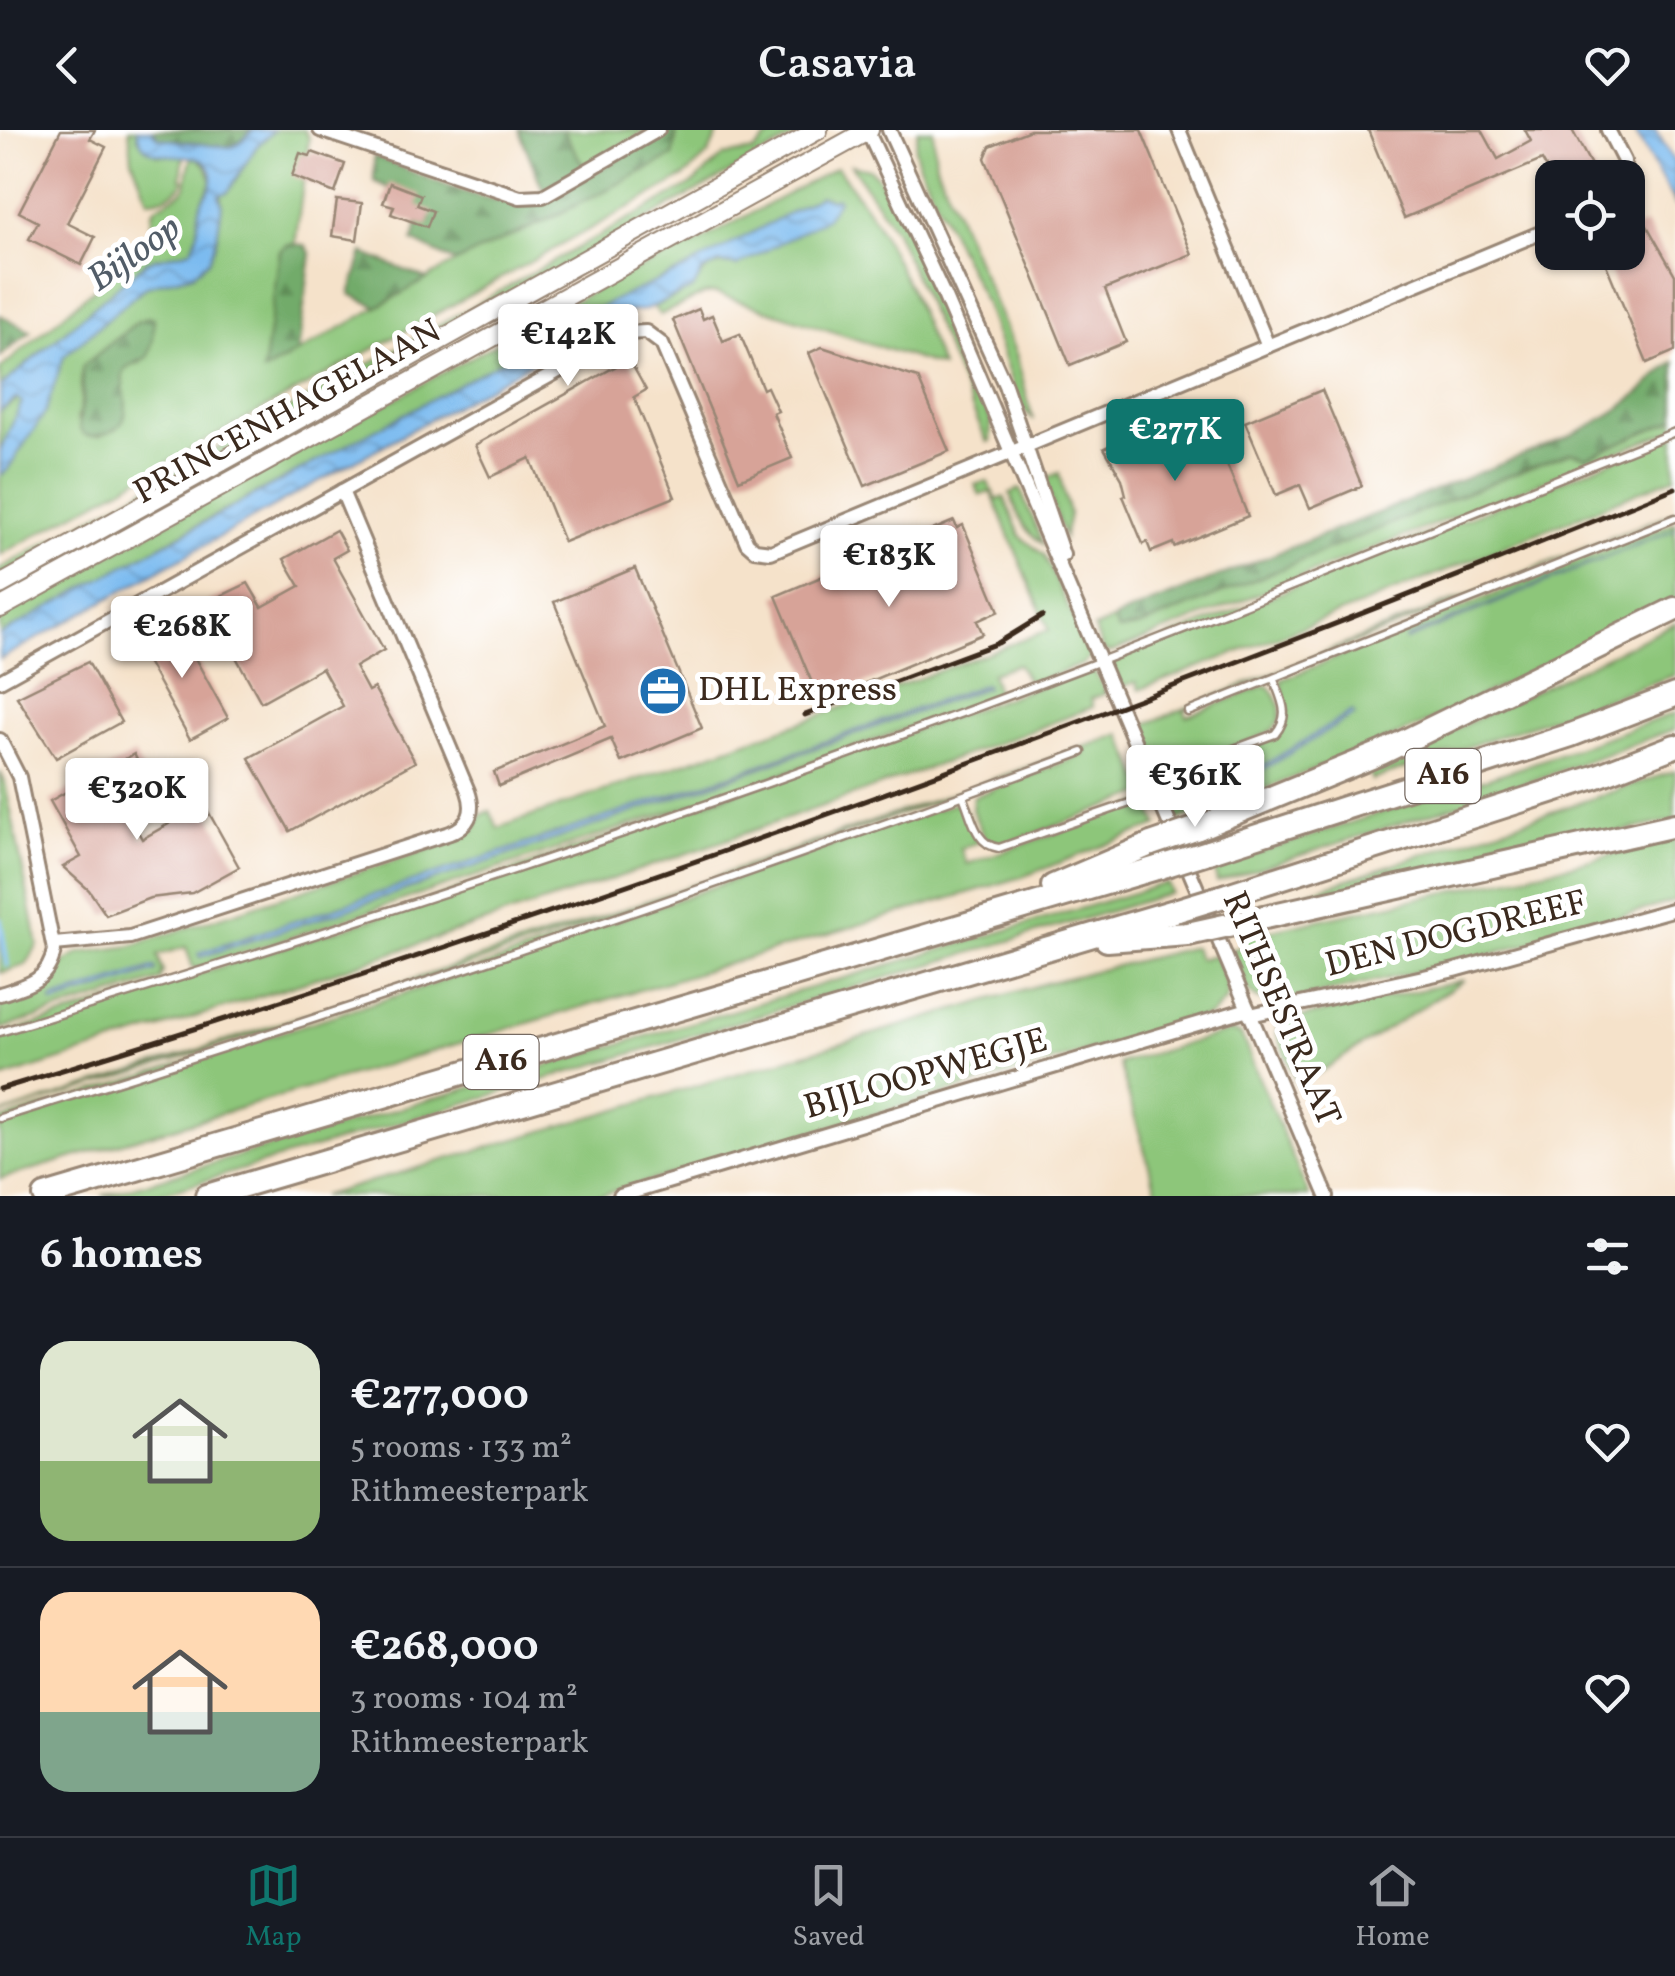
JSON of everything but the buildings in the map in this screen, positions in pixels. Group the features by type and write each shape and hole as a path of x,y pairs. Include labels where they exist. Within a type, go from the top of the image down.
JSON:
{"highway":[{"name":"A16","path":"956,928 1151,844 1381,753 1675,609"},
{"name":"A16","path":"45,1196 1160,867 1571,735 1675,696"},
{"name":"A16","path":"207,1196 1178,910 1594,776 1675,746"},
{"name":"A16","path":"1064,944 1188,934 1675,825"}],"main road":[{"name":"PRINCENHAGELAAN","path":"0,585 818,130"},
{"name":"PRINCENHAGELAAN","path":"0,608 868,130"}],"street":[{"path":"320,130 520,197 543,196 658,130"},
{"name":"RITHSESTRAAT","path":"868,130 944,295 1328,1196"},
{"name":"RITHSESTRAAT","path":"889,130 978,322 1028,446 1085,624"},
{"path":"1179,130 1268,346"},
{"path":"1608,130 1623,160"},
{"path":"0,680 633,331 652,335 662,344 744,538 755,550 776,551 1535,235"},
{"path":"54,944 130,937 450,833 467,822 472,810 468,792 342,491"},
{"path":"0,740 19,777 54,944 51,963 40,980 0,994"},
{"name":"DEN DOGDREEF","path":"1249,1012 1455,970 1675,909"},
{"name":"BIJLOOPWEGJE","path":"620,1196 1249,1012"}],"lane":[{"path":"0,1032 384,912 748,788 1100,661 1675,432"},
{"path":"1188,712 1675,518"},
{"path":"1151,779 1276,734 1286,710 1274,680"},
{"path":"0,1118 423,984 1082,752"},
{"path":"963,796 983,843 999,848 1157,794"}],"green space":[{"path":"129,130 137,130 138,138 157,155 184,155 184,180 174,192 148,200 132,159"},
{"path":"151,130 253,130 228,147 159,138"},
{"path":"274,130 304,130 309,138 295,245 287,244 280,251 264,372 477,250 541,223 673,156 677,130 719,132 708,155 684,177 0,555 0,476 8,469 50,392 64,356 146,286 193,274 209,260 217,238 220,194 236,180 256,147","holes":["137,322 142,362 126,367 123,373 125,410 119,424 99,436 77,420 83,366"]},
{"path":"519,130 563,130 584,167 543,190"},
{"path":"563,130 648,130 584,167"},
{"path":"668,130 677,130 673,156 455,262 413,241 418,221 400,193 374,181 374,156 478,196 521,203 543,202"},
{"path":"776,130 807,130 0,578 0,569 694,183 724,156 754,151"},
{"path":"918,130 933,130 936,164 1016,354 1033,420 1019,404 986,306 919,165 915,149"},
{"path":"193,155 206,165 212,182 202,201 199,235 191,250 148,261 0,387 0,369 144,246 151,236 156,207 184,190"},
{"path":"851,165 869,169 878,177 926,267 991,421 990,441 987,442 895,231"},
{"path":"837,167 875,220 910,289 941,367 715,293 704,294 660,315 653,307 693,289 710,268 737,266 831,201 826,197 685,269 616,299 0,635 0,614 613,280 695,244"},
{"path":"288,244 305,245 311,254 298,352 263,372 280,251"},
{"path":"363,253 427,279 377,307 350,294"},
{"path":"0,315 31,331 0,357"},
{"path":"154,318 148,357 123,373 123,421 109,432 85,435 79,420 83,366 137,322"},
{"path":"1675,362 1675,418 1671,421 1587,457 1572,452 1522,470 1141,626 1119,630 1114,620 1568,437 1622,407"},
{"path":"20,398 22,404 0,451 0,411"},
{"path":"1675,418 1675,429 1112,652 1104,652 1094,628 1114,620 1119,630 1141,626 1522,470 1572,452 1587,457"},
{"path":"1675,435 1675,477 1371,601 1139,690 1136,682 1121,687 1111,665 1119,657"},
{"path":"1059,473 1069,514 1064,538 1044,479"},
{"path":"987,481 997,500 1004,497 1021,537 1044,555 1091,656 1083,664 1029,684 1018,664 991,673 998,695 748,786 197,968 193,968 186,947 158,955 163,972 160,980 0,1029 0,1002 44,986 65,962 80,953 131,946 463,838 476,827 481,815 490,811 498,828 802,722 1049,630 991,492 980,495 975,485"},
{"path":"1020,489 1043,544 1026,528 1016,508 1010,493"},
{"path":"1675,512 1184,710 1187,716 1267,685 1279,704 1278,722 1239,746 1161,771 1152,764 1136,728"},
{"path":"1675,522 1675,600 1418,727 1230,803 1176,820 1163,789 1165,779 1276,736 1287,713 1281,680"},
{"path":"1675,623 1675,675 1372,780 1368,771"},
{"path":"1089,669 1106,693 1091,699 1093,707 1036,729 520,910 0,1079 0,1036 385,915"},
{"path":"1675,713 1675,729 1526,783 1217,882 1214,867"},
{"path":"1121,734 1141,781 1142,794 1004,845 986,841 972,810 973,797 1085,754 1084,749 578,929 0,1115 576,926"},
{"path":"1675,771 1675,820 1249,912"},
{"path":"0,772 38,945 26,965 0,973"},
{"path":"955,803 964,808 978,842 961,849 967,864 1141,803 1148,804 1158,825 1022,877 0,1179 0,1121 424,987"},
{"path":"1675,838 1675,901 1481,957 1269,1003 1252,995 1231,950 1247,945 1244,936 1571,865"},
{"path":"1167,883 1171,893 153,1196 102,1196"},
{"path":"1194,947 1198,959 1215,955 1227,986 1226,1000 1211,1015 598,1196 322,1196 1046,983"},
{"path":"1464,980 1298,1086 1277,1034 1280,1022"},
{"path":"1231,1031 1241,1035 1309,1196 1158,1196 1119,1063"}],"water":[{"path":"137,130 151,130 159,138 228,147 253,130 274,130 256,147 228,192 219,195 222,204 217,238 209,260 193,274 146,286 64,356 45,413 0,476 0,451 22,402 17,398 0,411 0,387 148,261 191,250 194,244 201,203 212,182 210,168 203,160 152,152 142,144"},
{"path":"1634,130 1656,130 1675,163 1675,204"},
{"path":"820,196 838,201 825,219 737,266 719,263 702,272 693,289 644,310 621,313 0,659 0,635 616,299 685,269"},
{"path":"1675,529 1406,640 1406,638"},
{"path":"985,684 986,687 594,826 200,957 199,953 743,771"},
{"path":"1352,712 1354,715 1237,785 1236,782"},
{"path":"155,967 156,971 53,1004 52,1000"}],"waterway":[{"name":"Bijloop","path":"0,920 7,965"}],"railway":[{"path":"0,1089 635,883 1053,732 1675,488"},
{"path":"805,715 998,643 1042,616"}],"place":[{"name":"DHL Express","path":"663,691"}]}
